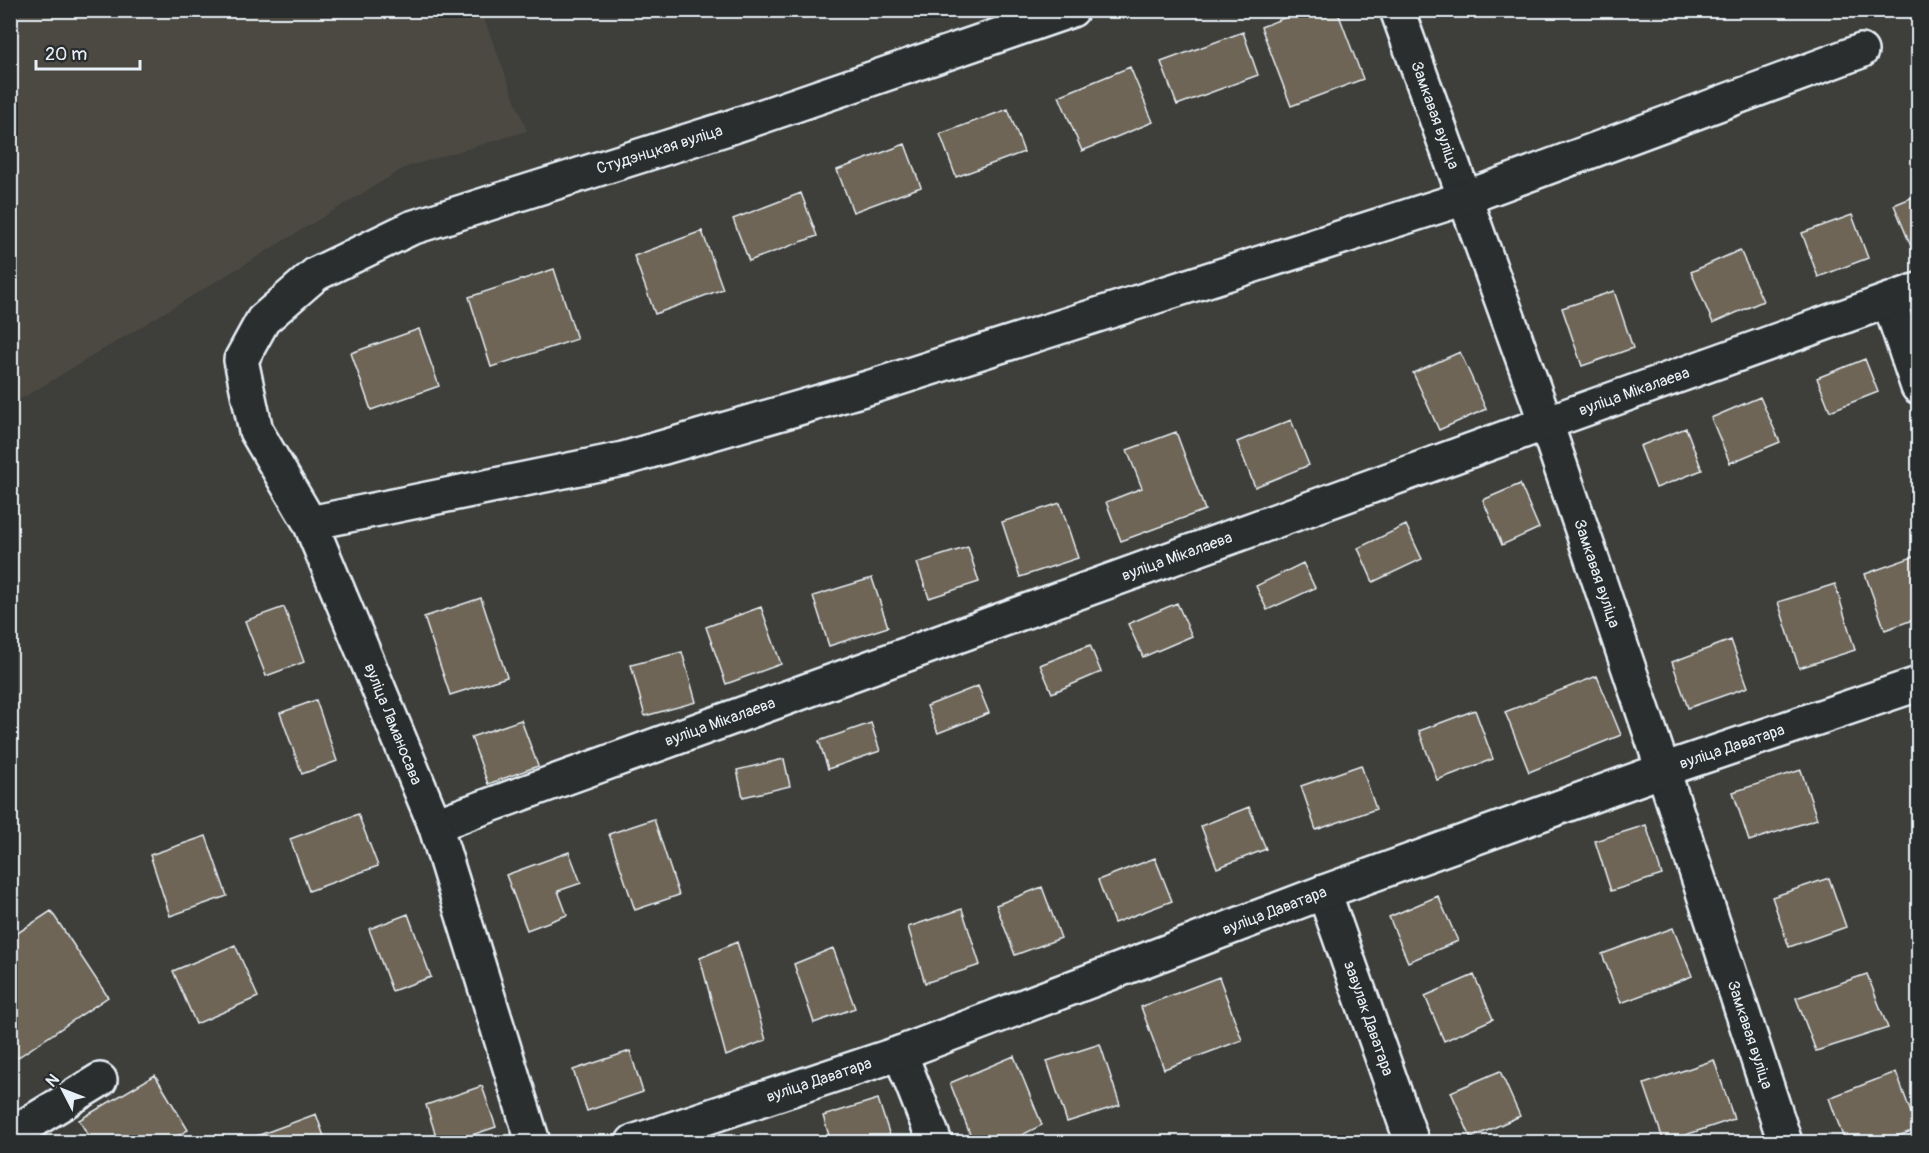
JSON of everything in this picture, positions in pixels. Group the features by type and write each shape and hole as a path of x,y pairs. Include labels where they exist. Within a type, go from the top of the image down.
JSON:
{"street":[{"name":"Студэнцкая вуліца","path":"264,320 316,274 411,228 725,129 1072,10"},
{"name":"Замкавая вуліца","path":"1397,10 1546,423 1664,770 1785,1143"},
{"path":"310,523 623,459 871,387 1464,198 1861,51"},
{"path":"1904,296 1918,387"},
{"name":"вуліца Мікалаева","path":"435,825 1546,423 1904,296"},
{"name":"вуліца Ламаносава","path":"264,320 241,360 256,431 310,523 435,825 533,1143"},
{"name":"вуліца Даватара","path":"633,1143 900,1053 1324,892 1664,770 1918,684"},
{"name":"завулак Даватара","path":"1324,892 1412,1143"},
{"path":"900,1053 934,1143"},
{"path":"10,1135 100,1080"}],"shaded area":[{"path":"11,10 481,11 527,131 406,167 11,405"}],"building":[{"path":"1304,10 1337,10 1363,79 1291,106 1261,27"},
{"path":"1243,32 1258,75 1177,105 1161,62"},
{"path":"1130,67 1153,122 1082,151 1059,96"},
{"path":"1008,109 1024,152 956,177 940,134"},
{"path":"905,144 921,187 853,212 837,170"},
{"path":"801,193 817,236 749,261 733,219"},
{"path":"1918,195 1918,255 1915,256 1894,205"},
{"path":"1852,215 1868,258 1818,277 1802,233"},
{"path":"702,231 723,289 655,314 634,256"},
{"path":"1740,250 1763,301 1713,323 1691,272"},
{"path":"554,269 577,339 491,367 469,297"},
{"path":"1614,291 1633,348 1582,366 1562,308"},
{"path":"419,329 439,386 371,410 351,353"},
{"path":"1460,352 1486,409 1439,430 1413,373"},
{"path":"1865,359 1878,392 1830,411 1817,378"},
{"path":"1760,397 1780,442 1730,463 1711,418"},
{"path":"1291,420 1309,465 1255,487 1237,442"},
{"path":"1686,428 1702,470 1656,488 1640,446"},
{"path":"1176,432 1205,510 1121,541 1106,502 1142,488 1127,450"},
{"path":"1520,484 1539,528 1502,545 1483,500"},
{"path":"1060,503 1078,558 1020,577 1002,522"},
{"path":"1406,525 1422,559 1373,582 1358,548"},
{"path":"968,547 979,582 929,598 917,563"},
{"path":"1918,555 1918,618 1885,630 1865,574"},
{"path":"1303,563 1315,588 1267,610 1256,586"},
{"path":"872,578 888,627 829,646 813,596"},
{"path":"1835,584 1855,650 1799,668 1778,602"},
{"path":"481,598 507,677 450,695 424,617"},
{"path":"1177,603 1192,636 1143,657 1128,624"},
{"path":"284,607 304,662 266,676 245,621"},
{"path":"761,607 781,664 726,684 706,627"},
{"path":"1731,640 1748,687 1688,708 1672,662"},
{"path":"1090,645 1101,672 1052,693 1040,665"},
{"path":"682,652 696,702 645,716 631,665"},
{"path":"1597,676 1621,735 1529,772 1505,712"},
{"path":"978,686 989,713 938,733 927,706"},
{"path":"316,700 337,761 302,774 280,713"},
{"path":"1475,710 1493,759 1437,780 1419,731"},
{"path":"521,720 538,766 488,784 471,737"},
{"path":"871,723 880,751 828,769 819,741"},
{"path":"784,759 790,786 743,797 737,770"},
{"path":"1361,765 1376,809 1316,830 1301,786"},
{"path":"1801,770 1817,819 1749,841 1733,792"},
{"path":"1249,807 1266,849 1217,868 1201,826"},
{"path":"358,814 378,866 309,891 290,839"},
{"path":"654,819 679,895 635,910 609,834"},
{"path":"1646,825 1662,875 1611,891 1595,841"},
{"path":"206,836 227,896 170,916 150,855"},
{"path":"569,852 581,883 558,891 567,915 527,930 506,875"},
{"path":"1155,858 1172,901 1114,923 1098,880"},
{"path":"1829,878 1846,927 1789,947 1772,897"},
{"path":"1042,887 1061,938 1015,955 996,905"},
{"path":"1438,896 1458,941 1408,962 1389,917"},
{"path":"962,909 980,965 925,983 908,927"},
{"path":"51,911 108,997 17,1058 10,1048 10,938"},
{"path":"408,914 431,977 392,991 369,929"},
{"path":"1673,928 1692,976 1621,1003 1602,954"},
{"path":"737,942 766,1040 726,1056 700,958"},
{"path":"235,945 258,997 196,1024 173,971"},
{"path":"833,948 855,1008 814,1023 794,964"},
{"path":"1867,974 1888,1028 1816,1051 1796,998"},
{"path":"1474,975 1493,1019 1444,1041 1425,996"},
{"path":"1219,977 1242,1040 1164,1069 1141,1007"},
{"path":"1100,1044 1120,1105 1067,1122 1047,1061"},
{"path":"630,1051 643,1092 587,1111 573,1070"},
{"path":"1014,1056 1042,1125 1008,1142 973,1142 950,1083"},
{"path":"1714,1060 1734,1119 1664,1142 1644,1084"},
{"path":"1500,1071 1520,1116 1471,1138 1451,1092"},
{"path":"1896,1072 1917,1129 1882,1142 1845,1142 1829,1098"},
{"path":"155,1075 188,1130 167,1142 92,1142 79,1120"},
{"path":"482,1086 496,1127 451,1142 438,1142 426,1105"},
{"path":"878,1099 892,1142 831,1142 823,1116"},
{"path":"316,1114 326,1142 247,1142 246,1140"}]}
